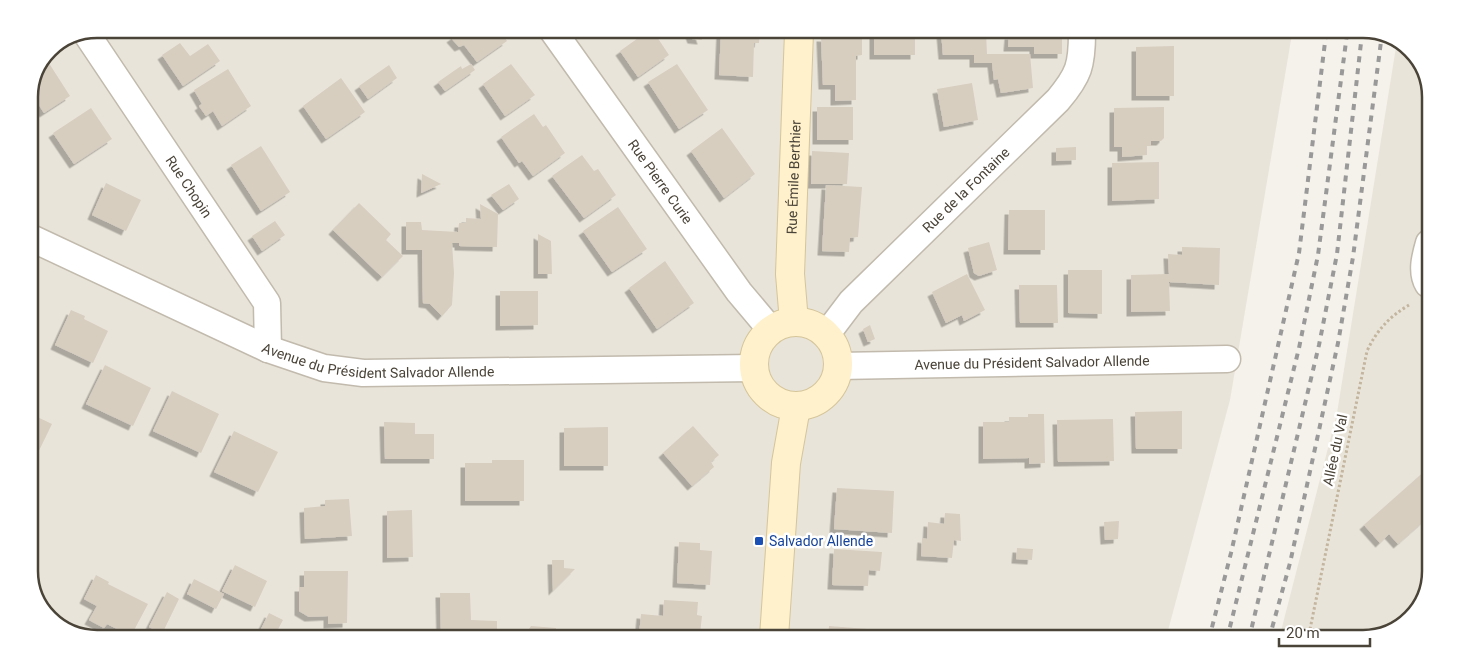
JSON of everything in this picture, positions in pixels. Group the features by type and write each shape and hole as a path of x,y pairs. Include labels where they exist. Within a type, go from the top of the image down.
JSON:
{"street":[{"name":"Rue Chopin","path":"89,38 267,303 268,349"},
{"name":"Rue Pierre Curie","path":"558,38 734,284 782,326"},
{"name":"Rue Émile Berthier","path":"782,326 790,274 799,38"},
{"name":"Rue de la Fontaine","path":"826,335 850,302 1070,86 1075,79 1082,54 1082,38"},
{"name":"Avenue du Président Salvador Allende","path":"38,241 268,349 324,368 363,373 754,368"},
{"path":"782,326 813,326 826,335 835,349 838,366 836,379 825,395 807,405 796,406 785,405 767,395 756,379 754,368 756,348 782,326"},
{"name":"Avenue du Président Salvador Allende","path":"838,366 1227,359"},
{"path":"774,630 786,463 796,406"}],"path":[{"name":"Allée du Val","path":"1310,630 1367,351 1375,333 1392,316 1421,293"}],"shaded area":[{"path":"89,38 1291,38 1230,400 1168,630 85,629 67,623 55,613 45,601 38,575 38,93 40,81 50,61 58,52 67,45"},
{"path":"1396,48 1404,55 1415,71 1421,93 1422,571 1420,583 1414,601 1409,607 1395,621 1381,627 1362,630 1281,630 1337,413"}],"building":[{"path":"451,38 505,38 507,41 477,62 464,45 459,47"},
{"path":"638,38 658,38 669,55 638,77 620,51"},
{"path":"721,38 759,38 759,43 754,43 753,77 719,75"},
{"path":"821,38 862,39 862,55 856,56 856,100 835,101 835,85 823,85"},
{"path":"874,38 915,38 915,55 874,55"},
{"path":"942,38 986,38 987,54 1030,54 1033,88 1001,93 998,79 994,80 992,63 974,63 974,55 943,55"},
{"path":"1009,38 1062,38 1062,54 1034,54 1034,47 1008,47"},
{"path":"180,43 190,56 208,44 220,61 183,86 162,55"},
{"path":"1174,46 1174,96 1136,96 1136,47"},
{"path":"49,63 70,96 44,113 38,104 38,93 40,81"},
{"path":"471,64 475,70 445,91 438,82 461,66 462,69"},
{"path":"511,64 535,95 505,116 483,84"},
{"path":"677,64 708,110 679,129 648,82"},
{"path":"389,65 397,78 368,99 359,86"},
{"path":"228,69 251,106 222,126 213,111 206,116 199,106 202,104 194,90"},
{"path":"341,78 365,112 326,139 303,106"},
{"path":"972,83 978,120 944,127 937,89"},
{"path":"817,107 853,107 853,140 817,140"},
{"path":"1164,107 1164,138 1161,141 1151,141 1151,146 1147,146 1147,155 1122,157 1122,147 1114,147 1114,108"},
{"path":"91,108 112,139 74,164 53,133"},
{"path":"534,114 543,127 546,125 565,153 533,176 522,161 519,163 501,137"},
{"path":"722,128 755,174 724,198 691,151"},
{"path":"261,146 290,192 261,211 231,165"},
{"path":"1076,147 1076,160 1056,161 1056,148"},
{"path":"812,151 849,153 847,184 811,184"},
{"path":"582,155 594,171 598,169 616,195 584,218 552,176"},
{"path":"1159,162 1159,199 1112,201 1112,163"},
{"path":"422,174 424,175 441,184 421,193"},
{"path":"106,183 141,200 126,231 92,215"},
{"path":"509,184 519,199 503,210 491,195"},
{"path":"826,185 862,187 858,237 850,238 849,252 822,251"},
{"path":"359,203 391,234 386,240 403,256 382,277 333,230"},
{"path":"480,204 498,214 497,247 459,246 459,243 452,243 454,273 452,305 442,316 430,304 423,303 422,250 406,250 406,222 421,222 422,230 458,232 459,223 466,223 466,218 481,219"},
{"path":"618,207 647,249 612,272 583,231"},
{"path":"1009,210 1045,210 1045,250 1008,250"},
{"path":"275,221 285,235 262,251 252,236"},
{"path":"538,234 551,241 552,274 538,274"},
{"path":"989,242 997,270 979,276 974,273 968,248"},
{"path":"1182,247 1220,248 1219,285 1169,282 1170,311 1131,312 1131,275 1169,274 1168,254 1182,255"},
{"path":"665,261 694,303 657,329 629,288"},
{"path":"1068,270 1102,270 1102,314 1068,313"},
{"path":"967,274 985,310 964,321 962,315 946,323 932,292"},
{"path":"1019,285 1057,285 1058,323 1020,323"},
{"path":"500,291 538,291 538,325 500,326"},
{"path":"71,310 85,316 84,319 108,331 93,363 55,345"},
{"path":"870,325 875,339 868,342 863,329"},
{"path":"105,365 151,388 133,426 86,404"},
{"path":"172,391 219,414 201,453 153,431"},
{"path":"1182,411 1182,449 1136,449 1135,412"},
{"path":"1028,414 1044,414 1045,463 1029,464 1029,458 983,459 983,422 1009,422 1009,417 1028,417"},
{"path":"38,417 52,424 38,453"},
{"path":"1113,419 1114,461 1058,462 1057,420"},
{"path":"384,422 415,423 415,434 434,434 434,459 385,459"},
{"path":"693,426 719,455 711,462 714,467 692,486 663,453"},
{"path":"608,427 608,466 564,466 564,428"},
{"path":"234,431 278,452 258,492 214,472"},
{"path":"492,460 524,460 524,501 465,501 465,463 492,463"},
{"path":"1422,474 1422,523 1398,544 1389,534 1380,543 1364,525"},
{"path":"837,488 894,491 892,533 834,529"},
{"path":"349,499 352,536 305,539 304,508 325,506 325,500"},
{"path":"412,510 413,557 387,558 387,511"},
{"path":"945,513 960,514 961,541 954,540 952,558 921,556 922,538 927,539 928,522 944,524"},
{"path":"1119,521 1118,539 1105,540 1104,522"},
{"path":"679,542 700,543 700,550 712,551 710,585 677,583"},
{"path":"1017,548 1033,549 1032,560 1016,559"},
{"path":"834,549 882,552 880,571 869,570 868,586 832,585"},
{"path":"552,560 564,560 564,568 575,569 553,591"},
{"path":"235,565 267,581 255,607 222,591"},
{"path":"304,571 348,571 347,623 328,624 328,616 309,617 299,611 299,587 304,587"},
{"path":"96,575 109,582 108,584 148,604 134,630 119,630 107,624 104,628 89,620 97,606 84,599"},
{"path":"194,579 224,594 216,609 187,594"},
{"path":"167,592 179,599 164,630 155,630 149,627"},
{"path":"440,593 470,593 471,620 497,621 497,630 441,630"},
{"path":"664,600 698,602 697,615 702,616 700,630 640,630 641,614 663,616"},
{"path":"269,613 283,620 278,630 260,630"},
{"path":"531,626 556,628 556,630 528,630"},
{"path":"829,626 881,630 829,630"}],"railway":[{"path":"1211,630 1231,553 1299,253 1326,38"},
{"path":"1229,630 1299,348 1318,255 1346,38"},
{"path":"1251,630 1319,345 1337,254 1362,38"},
{"path":"1271,630 1290,563 1338,343 1353,257 1381,41"}],"place":[{"name":"Salvador Allende","path":"759,541"}]}
